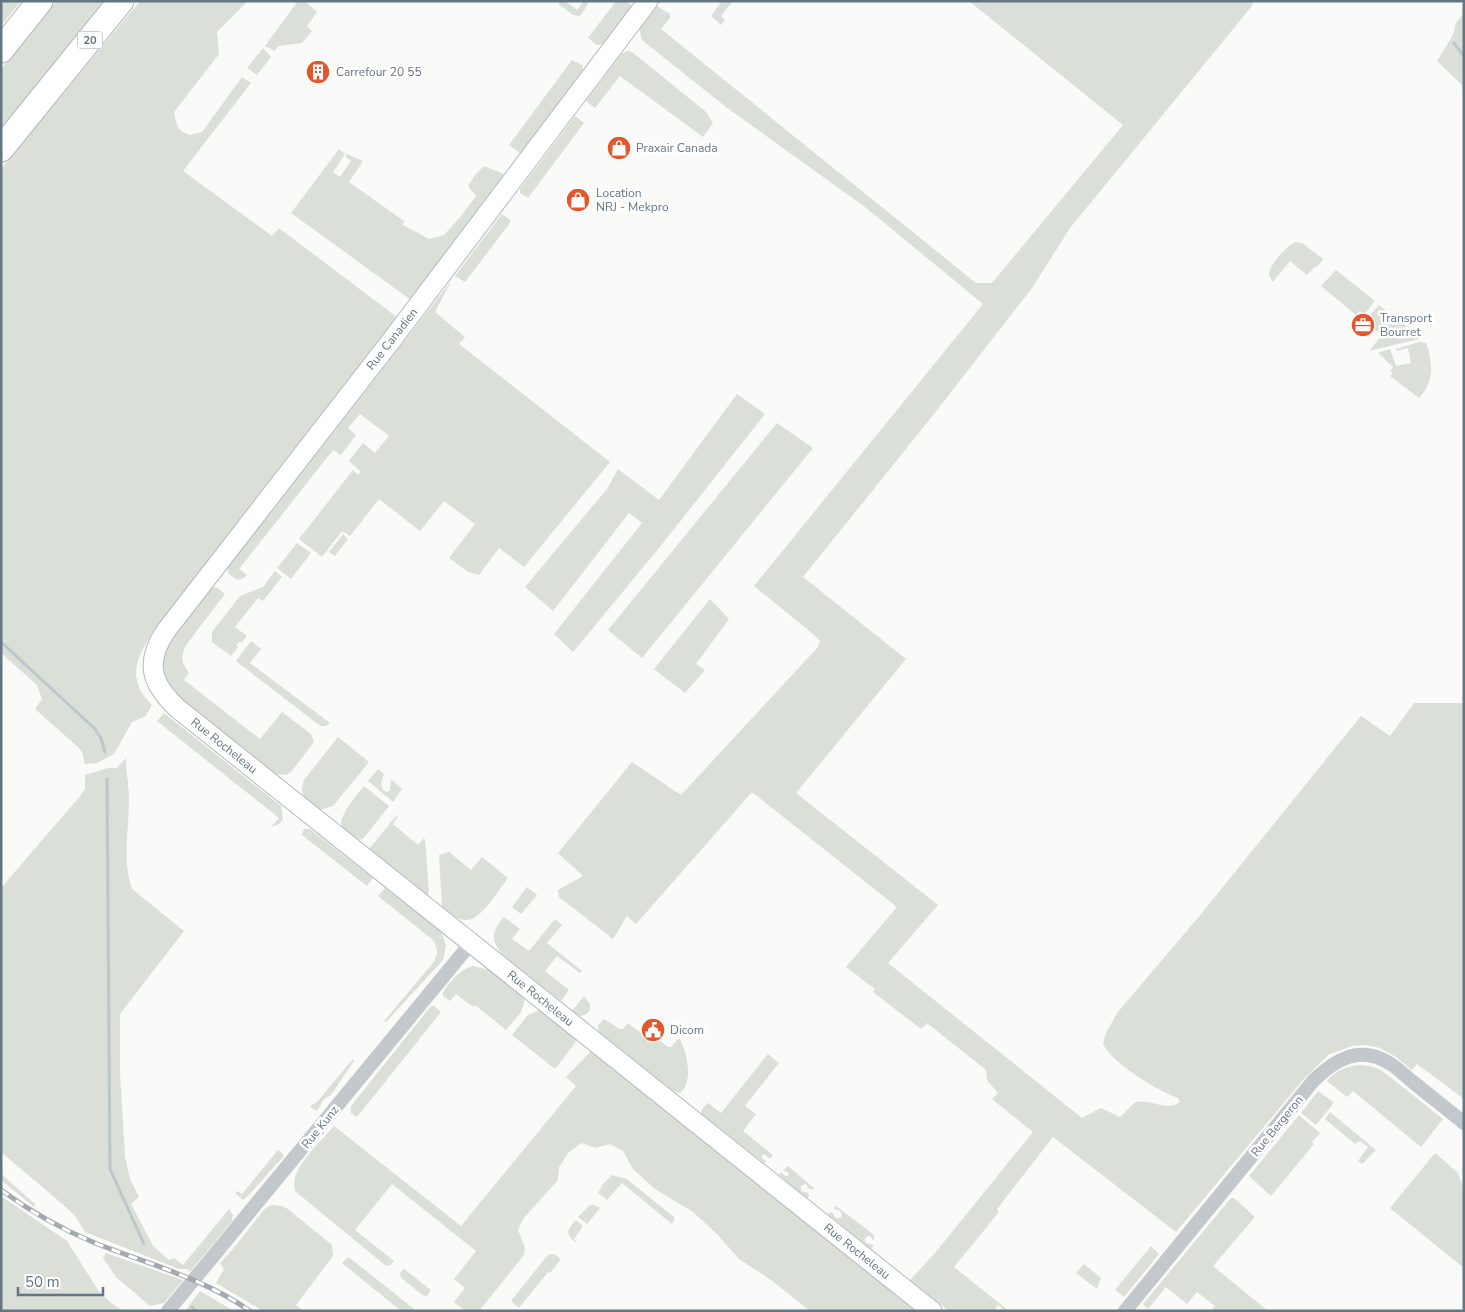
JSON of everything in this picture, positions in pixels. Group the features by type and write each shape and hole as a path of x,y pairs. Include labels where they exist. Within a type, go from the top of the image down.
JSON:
{"highway":[{"path":"1,50 40,1"},
{"name":"20","path":"1,150 121,1"}],"street":[{"name":"Rue Canadien","path":"156,681 153,670 154,653 165,632 394,337 648,1"},
{"name":"Rue Rocheleau","path":"156,681 163,694 177,708 932,1311"},
{"name":"Rue Kunz","path":"168,1311 471,943"},
{"name":"Rue Bergeron","path":"1125,1311 1314,1080 1341,1059 1349,1056 1368,1055 1385,1060 1464,1123"}],"shaded area":[{"path":"1,1 21,1 1,26"},
{"path":"56,1 106,1 1,131 1,69"},
{"path":"140,1 248,1 217,32 219,54 174,112 178,126 182,131 190,135 202,132 242,77 251,83 183,171 272,236 279,228 398,318 148,640 139,658 136,674 140,690 152,705 146,716 132,722 114,754 97,763 85,764 82,752 77,746 35,709 42,699 37,685 1,653 1,169"},
{"path":"298,1 304,1 317,12 307,26 312,31 302,43 278,46 275,51 265,46"},
{"path":"561,1 565,1 577,10 584,1 588,4 580,16 573,15 558,4"},
{"path":"616,1 626,1 632,8 604,44 597,45 588,38"},
{"path":"722,1 733,1 721,16 725,20 721,25 711,16"},
{"path":"969,1 1253,1 1252,6 1070,228 1032,288 803,577 906,659 796,793 938,905 888,963 1082,1118 1101,1108 1120,1117 1137,1102 1148,1102 1164,1106 1175,1105 1180,1102 1178,1098 1136,1076 1108,1052 1103,1044 1105,1035 1117,1013 1197,919 1361,716 1390,736 1414,703 1464,703 1464,1099 1417,1064 1412,1070 1396,1057 1380,1048 1365,1045 1352,1046 1328,1055 1303,1080 1176,1232 1053,1137 997,1209 999,1212 954,1267 1009,1311 1005,1311 998,1305 994,1311 949,1311 910,1280 935,1253 1033,1132 992,1099 998,1093 987,1080 986,1070 927,1023 921,1029 873,992 875,989 846,967 897,907 752,792 636,924 627,916 613,939 559,897 558,890 583,876 558,853 632,762 681,795 818,647 820,641 812,633 754,586 983,304 865,207 726,107 642,40 639,29 657,6 670,14 670,18 661,29 976,283 992,283 1123,125"},
{"path":"1464,13 1464,87 1437,61 1453,35 1456,23"},
{"path":"263,48 271,57 257,75 247,68"},
{"path":"627,51 632,52 706,112 713,123 703,137 620,76 595,108 586,101 621,54"},
{"path":"572,60 582,65 584,71 520,153 509,145"},
{"path":"575,116 584,123 528,198 520,193 520,189"},
{"path":"339,149 345,154 333,172 340,177 351,161 346,157 347,154 363,161 349,182 404,221 403,225 429,239 444,235 461,216 476,196 468,186 484,166 506,175 411,300 291,213"},
{"path":"502,214 510,220 510,223 465,282 455,276"},
{"path":"1296,242 1302,243 1323,259 1307,275 1290,261 1273,282 1269,275 1271,267 1285,250"},
{"path":"1336,270 1375,301 1363,314 1359,311 1356,315 1321,286"},
{"path":"452,280 435,312 465,337 459,344 610,462 524,567 499,548 479,575 468,572 449,558 475,524 444,501 420,531 379,499 350,536 342,531 322,557 299,539 353,470 358,475 361,472 349,461 363,443 375,453 389,436 360,414 348,428 356,435 341,455 333,450 239,569 247,575 237,580 229,574 227,568"},
{"path":"1379,305 1419,336 1419,339 1369,351 1382,335 1373,328 1375,324 1370,320 1371,314"},
{"path":"1419,342 1426,343 1431,372 1428,385 1419,398 1390,376 1393,373 1390,372 1393,367 1378,353 1390,349 1396,366 1411,363 1408,348 1396,351 1396,349"},
{"path":"737,394 765,414 659,548 573,652 554,634 642,523 629,513 553,611 525,587 607,489 618,469 659,500"},
{"path":"777,423 813,448 642,658 608,630"},
{"path":"343,534 348,539 335,556 329,552"},
{"path":"297,543 311,553 291,579 277,568"},
{"path":"275,571 282,577 263,601 258,598 235,627 247,636 236,646 238,647 231,656 212,642 212,632 240,596 263,587"},
{"path":"216,587 225,594 186,645 183,659 184,666 189,673 184,680 260,739 282,712 311,734 314,742 291,772 286,775 276,774 179,697 167,683 163,665 164,654 169,643 212,588"},
{"path":"710,599 729,619 696,664 705,670 685,693 654,669"},
{"path":"251,641 261,649 250,663 330,723 324,726 319,725 236,661"},
{"path":"164,713 281,806 283,819 279,824 271,827 279,818 157,721"},
{"path":"338,737 369,762 333,806 320,810 305,798 302,786 304,780"},
{"path":"126,758 129,800 127,867 132,889 184,931 120,1014 120,1073 125,1157 130,1179 139,1197 131,1204 153,1246 169,1260 174,1258 183,1265 229,1209 233,1215 232,1221 190,1272 187,1269 179,1269 85,1232 76,1217 67,1208 1,1152 1,888 81,795 85,789 85,775 108,768 117,768"},
{"path":"378,769 384,774 381,784 383,790 387,792 390,790 391,779 402,789 393,802 368,781"},
{"path":"364,786 389,806 363,839 358,840 343,829 341,823 345,812"},
{"path":"396,816 398,817 393,824 418,845 424,838 425,840 428,896 369,849"},
{"path":"305,829 310,829 373,878 367,886 302,835"},
{"path":"449,852 471,870 482,857 508,878 484,910 472,919 459,919 442,907 439,855"},
{"path":"527,887 537,895 521,914 512,907"},
{"path":"385,888 441,931 446,946 443,960 386,1022 384,1021 432,964 437,952 433,940 378,896"},
{"path":"504,917 520,929 512,939 529,951 555,919 562,925 547,943 582,971 580,973 557,956 545,971 569,990 561,1001 499,951 494,941 494,936 497,927"},
{"path":"473,966 489,970 525,999 521,1012 506,1030 475,1005 473,1007 456,994 450,1001 443,996 443,992 456,976"},
{"path":"584,996 590,1004 590,1010 585,1015 579,1016 572,1011"},
{"path":"431,1006 434,1006 441,1012 357,1117 351,1113 351,1106"},
{"path":"539,1010 576,1039 555,1069 512,1035 528,1015"},
{"path":"604,1019 620,1029 623,1029 628,1023 649,1039 652,1035 668,1047 671,1047 679,1038 688,1066 687,1082 680,1093 673,1091 598,1031 598,1025"},
{"path":"591,1051 916,1311 810,1311 771,1280 739,1259 717,1234 693,1212 655,1189 633,1169 623,1151 610,1144 595,1148 582,1143 569,1152 559,1167 558,1180 523,1219 518,1230 525,1248 524,1255 479,1311 465,1311 454,1302 465,1288 454,1279 476,1251 392,1184 355,1230 394,1261 389,1266 385,1265 296,1192 294,1184 300,1166 334,1126 461,1226 576,1086 566,1077"},
{"path":"768,1054 779,1063 745,1106 756,1114 743,1131 773,1155 770,1159 764,1154 762,1158 767,1162 764,1163 701,1114 702,1109 708,1103 721,1113"},
{"path":"353,1059 354,1061 331,1095 324,1099 317,1111 310,1107 316,1103"},
{"path":"1359,1065 1381,1070 1443,1119 1421,1147 1353,1091 1347,1097 1327,1081 1341,1070"},
{"path":"1318,1091 1333,1102 1333,1104 1316,1125 1301,1113"},
{"path":"1330,1112 1376,1150 1362,1164 1358,1161 1368,1147 1360,1141 1355,1144 1325,1119"},
{"path":"1299,1115 1320,1133 1312,1142 1314,1144 1271,1196 1249,1176"},
{"path":"278,1150 283,1154 283,1157 243,1200 235,1193 237,1191 242,1194"},
{"path":"1435,1153 1458,1173 1464,1190 1464,1268 1390,1208"},
{"path":"788,1166 814,1188 813,1190 808,1188 806,1184 801,1186 801,1191 808,1193 809,1196 807,1198 779,1175 781,1172 788,1176 789,1173 783,1170"},
{"path":"1,1174 35,1204 34,1207 1,1180"},
{"path":"612,1175 627,1179 675,1218 672,1224 622,1183 607,1200 598,1193 603,1184"},
{"path":"1,1196 67,1241 98,1290 123,1311 1,1311"},
{"path":"1231,1198 1234,1198 1255,1217 1213,1266 1268,1311 1211,1311 1215,1306 1197,1292 1187,1304 1166,1287 1148,1309 1143,1304"},
{"path":"272,1205 288,1209 332,1245 333,1256 296,1305 304,1311 263,1311 216,1283 224,1269 220,1263 262,1212"},
{"path":"590,1205 600,1208 587,1224 578,1217"},
{"path":"835,1205 874,1235 874,1241 870,1236 867,1236 865,1239 866,1243 874,1245 871,1249 828,1214 832,1212 836,1218 841,1218 842,1214 840,1211 834,1209"},
{"path":"576,1220 583,1226 574,1239 575,1242 569,1236 568,1231"},
{"path":"1151,1246 1159,1254 1124,1297 1115,1290"},
{"path":"106,1253 183,1280 164,1303 150,1306 116,1277 103,1258"},
{"path":"550,1254 554,1254 561,1259 519,1308 511,1301"},
{"path":"347,1258 350,1258 414,1309 414,1311 401,1311 342,1263"},
{"path":"1084,1264 1101,1278 1097,1289 1076,1273"},
{"path":"404,1269 431,1290 427,1296 424,1296 401,1278 400,1273"},
{"path":"200,1291 234,1311 185,1311"}],"waterway":[{"path":"1454,43 1464,56"},
{"path":"1,642 94,728 101,738 105,752"},
{"path":"107,779 110,1169 144,1244"},
{"path":"192,1307 196,1311"}],"railway":[{"path":"1,1190 35,1213 70,1232 213,1289 250,1311"}],"place":[{"name":"Carrefour 20 55","path":"318,72"},
{"name":"Praxair Canada","path":"619,148"},
{"name":"Location NRJ - Mekpro","path":"578,200"},
{"name":"Transport Bourret","path":"1363,325"},
{"name":"Dicom","path":"653,1030"}]}
